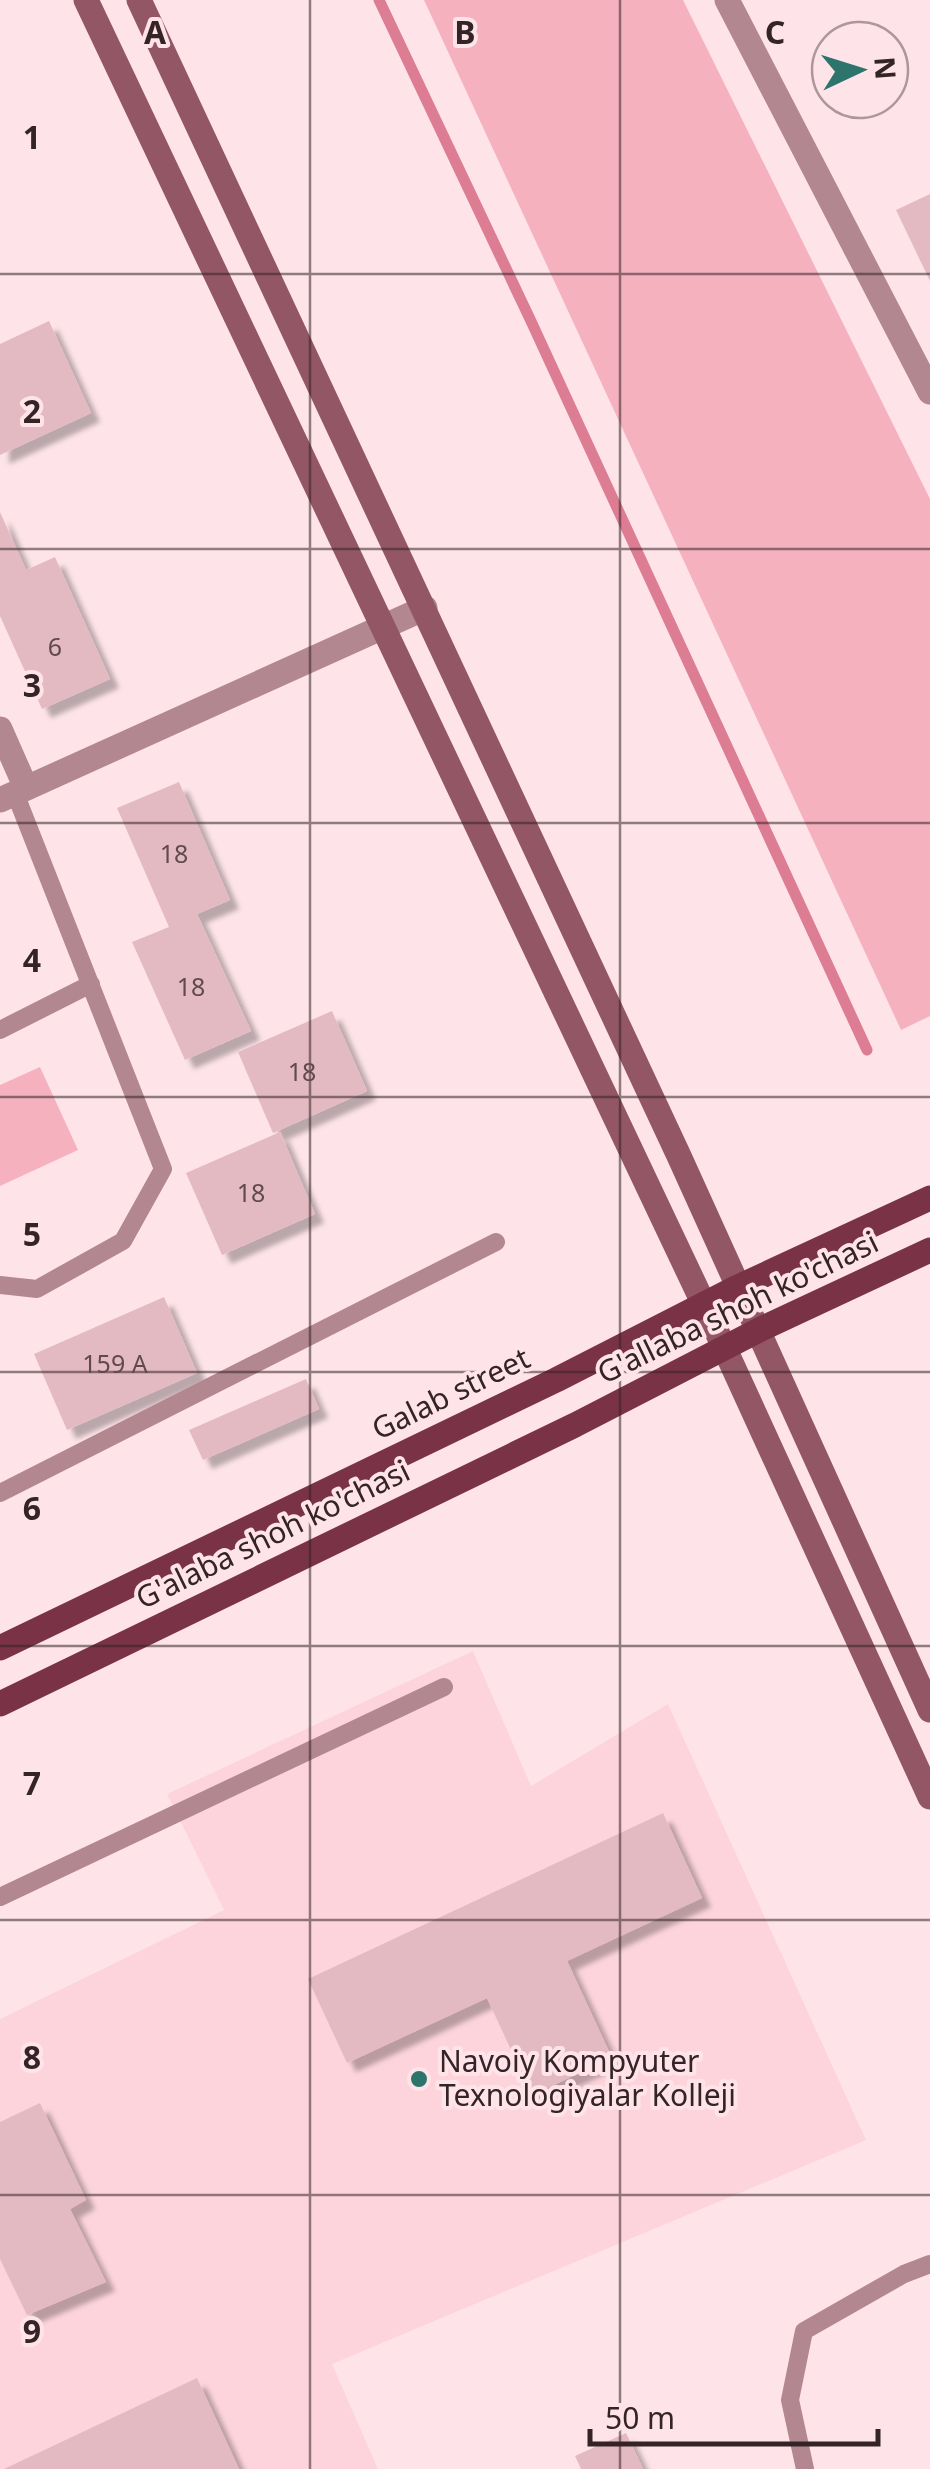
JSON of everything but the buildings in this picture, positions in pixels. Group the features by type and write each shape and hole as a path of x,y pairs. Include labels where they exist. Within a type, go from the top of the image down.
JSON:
{"main road":[{"path":"86,0 724,1347 930,1797"},
{"path":"139,0 759,1330 930,1710"},
{"name":"Galab street","path":"0,1648 556,1380 738,1287 930,1198"},
{"name":"G'allaba shoh ko'chasi","path":"575,1425 724,1347 930,1250"},
{"name":"G'alaba shoh ko'chasi","path":"0,1704 575,1425"}],"street":[{"path":"726,0 930,392"},
{"path":"0,729 14,794 424,608"}],"lane":[{"path":"0,1285 37,1289 123,1241 163,1169 14,794"},
{"path":"0,1030 91,984"},
{"path":"0,1493 496,1242"},
{"path":"0,1897 444,1687"},
{"path":"805,2469 790,2400 804,2331 904,2274 930,2264"}],"shaded area":[{"path":"424,0 683,0 930,499 930,1016 901,1030"},
{"path":"40,1067 78,1150 0,1186 0,1085"},
{"name":"Navoiy Kompyuter Texnologiyalar Kolleji","path":"473,1651 531,1786 668,1704 866,2140 332,2364 378,2469 0,2469 0,2019 224,1910 167,1794"}],"waterway":[{"path":"379,0 867,1050"}],"place":[{"name":"Navoiy Kompyuter Texnologiyalar Kolleji","path":"419,2079"}]}
